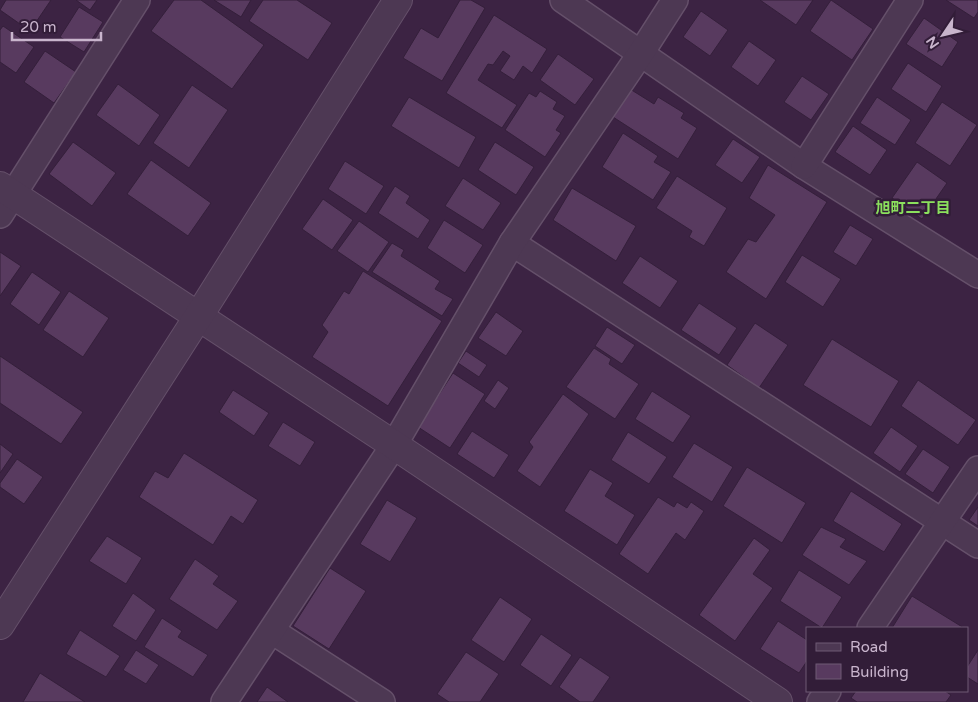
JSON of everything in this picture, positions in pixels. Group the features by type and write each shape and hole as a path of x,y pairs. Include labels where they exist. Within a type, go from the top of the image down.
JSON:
{"street":[{"path":"137,0 4,199 198,316 778,702"},
{"path":"0,625 398,0"},
{"path":"563,0 804,166 978,275"},
{"path":"224,702 394,445 512,242 675,0"},
{"path":"804,166 910,0"},
{"path":"512,242 978,545"},
{"path":"871,627 978,469"},
{"path":"272,631 382,702"}],"building":[{"path":"6,0 51,0 30,31 0,10"},
{"path":"76,0 97,0 90,10"},
{"path":"174,0 201,0 264,45 232,89 151,31"},
{"path":"214,0 251,0 241,17"},
{"path":"263,0 297,0 332,23 308,60 249,21"},
{"path":"460,0 471,0 485,8 442,81 403,58 421,28 438,38"},
{"path":"760,0 813,0 796,25"},
{"path":"831,0 873,29 852,60 810,31"},
{"path":"946,0 978,0 978,12 974,18"},
{"path":"79,7 103,22 84,52 60,37"},
{"path":"701,11 728,30 710,56 683,37"},
{"path":"494,15 547,49 532,73 523,66 514,80 500,71 510,56 503,51 493,65 488,64 478,80 517,105 502,128 446,93"},
{"path":"924,18 958,42 942,67 906,44"},
{"path":"3,26 34,47 16,73 0,62 0,30"},
{"path":"749,41 776,60 758,86 731,67"},
{"path":"45,51 76,72 54,103 24,82"},
{"path":"558,54 594,79 575,105 540,80"},
{"path":"908,63 942,86 926,112 891,89"},
{"path":"802,76 829,94 811,120 784,102"},
{"path":"118,84 160,115 139,146 96,115"},
{"path":"192,85 228,110 189,168 153,143"},
{"path":"630,89 654,104 658,97 684,113 681,118 697,128 678,159 613,117"},
{"path":"540,91 557,102 553,109 565,116 556,130 561,133 545,157 505,130 529,93 536,97"},
{"path":"409,97 476,137 459,168 391,126"},
{"path":"877,97 911,120 895,145 860,123"},
{"path":"942,102 977,125 950,166 915,143"},
{"path":"853,126 887,150 870,175 835,152"},
{"path":"623,133 658,156 654,162 671,172 653,200 602,167"},
{"path":"733,139 760,157 742,183 715,165"},
{"path":"73,142 116,173 92,206 49,174"},
{"path":"495,142 534,167 516,195 478,170"},
{"path":"151,160 211,203 188,236 127,194"},
{"path":"345,161 384,186 366,214 328,189"},
{"path":"917,162 947,183 922,219 892,198"},
{"path":"768,165 827,202 766,299 726,272 748,239 756,242 775,215 749,198"},
{"path":"677,176 727,208 704,246 689,237 692,231 656,208"},
{"path":"463,178 501,203 483,230 445,206"},
{"path":"395,186 410,196 406,203 430,220 418,239 378,213"},
{"path":"572,188 636,226 616,261 553,220"},
{"path":"323,199 353,220 332,250 302,229"},
{"path":"444,220 483,245 465,273 427,248"},
{"path":"359,221 389,242 368,272 337,251"},
{"path":"850,225 873,239 856,266 833,252"},
{"path":"392,243 404,250 401,256 440,281 435,289 453,299 442,316 372,272"},
{"path":"0,252 21,266 0,296"},
{"path":"802,255 841,279 823,307 785,282"},
{"path":"640,256 678,281 660,308 622,283"},
{"path":"363,271 442,321 388,406 312,357 328,332 322,325 344,291 349,294"},
{"path":"32,272 61,292 39,325 10,304"},
{"path":"69,291 109,318 83,357 43,330"},
{"path":"699,303 737,328 719,355 681,330"},
{"path":"496,312 523,331 506,356 478,338"},
{"path":"755,323 788,345 759,388 727,365"},
{"path":"607,327 635,345 622,364 595,346"},
{"path":"832,339 899,381 871,427 803,385"},
{"path":"594,348 611,359 609,364 639,384 615,419 566,387"},
{"path":"466,351 487,365 479,377 458,363"},
{"path":"0,356 83,412 61,444 0,403"},
{"path":"453,373 485,394 450,448 418,427"},
{"path":"498,380 509,388 495,409 484,401"},
{"path":"918,380 976,420 958,445 901,406"},
{"path":"233,390 269,413 254,436 219,412"},
{"path":"652,391 691,416 673,443 635,419"},
{"path":"563,394 589,414 540,487 517,471 533,447 529,442"},
{"path":"283,422 315,442 300,466 268,446"},
{"path":"891,427 918,446 900,472 873,453"},
{"path":"472,431 509,455 494,478 457,454"},
{"path":"628,432 667,457 649,484 611,460"},
{"path":"694,443 733,467 712,502 672,477"},
{"path":"0,444 13,454 0,473"},
{"path":"923,449 950,467 933,493 905,474"},
{"path":"184,453 258,500 243,524 231,516 213,545 139,497 155,471 168,478"},
{"path":"17,459 43,477 24,504 0,487 0,483"},
{"path":"747,467 806,503 782,543 723,506"},
{"path":"590,469 613,483 605,496 635,515 617,545 564,511"},
{"path":"851,491 902,524 884,552 833,521"},
{"path":"658,497 674,507 677,502 687,508 691,502 704,511 685,540 676,533 648,574 619,554"},
{"path":"387,500 417,518 390,562 360,544"},
{"path":"978,507 978,526 969,520"},
{"path":"821,527 846,539 840,547 867,561 849,585 802,555"},
{"path":"107,536 142,558 126,584 89,561"},
{"path":"754,538 770,550 753,574 773,588 735,641 699,615"},
{"path":"195,559 219,576 213,584 238,601 217,630 169,599"},
{"path":"330,568 366,591 329,649 293,626"},
{"path":"799,570 842,597 823,627 780,601"},
{"path":"133,593 156,610 136,641 112,626"},
{"path":"912,596 962,627 893,627"},
{"path":"500,597 532,619 504,662 471,640"},
{"path":"162,618 182,631 178,637 208,655 193,677 144,647"},
{"path":"778,621 806,639 806,662 799,673 760,649"},
{"path":"80,630 120,656 106,677 66,654"},
{"path":"541,634 572,655 551,686 520,665"},
{"path":"136,650 159,665 146,684 123,670"},
{"path":"978,650 978,684 968,678 968,665"},
{"path":"466,652 499,674 480,702 449,702 437,694"},
{"path":"580,657 610,677 593,702 580,702 559,687"},
{"path":"40,673 85,702 23,702"},
{"path":"267,687 288,702 257,702"},
{"path":"855,692 946,692 951,695 946,702 857,702 851,698"}],"district":[{"name":"旭町二丁目","path":"913,208"}]}
